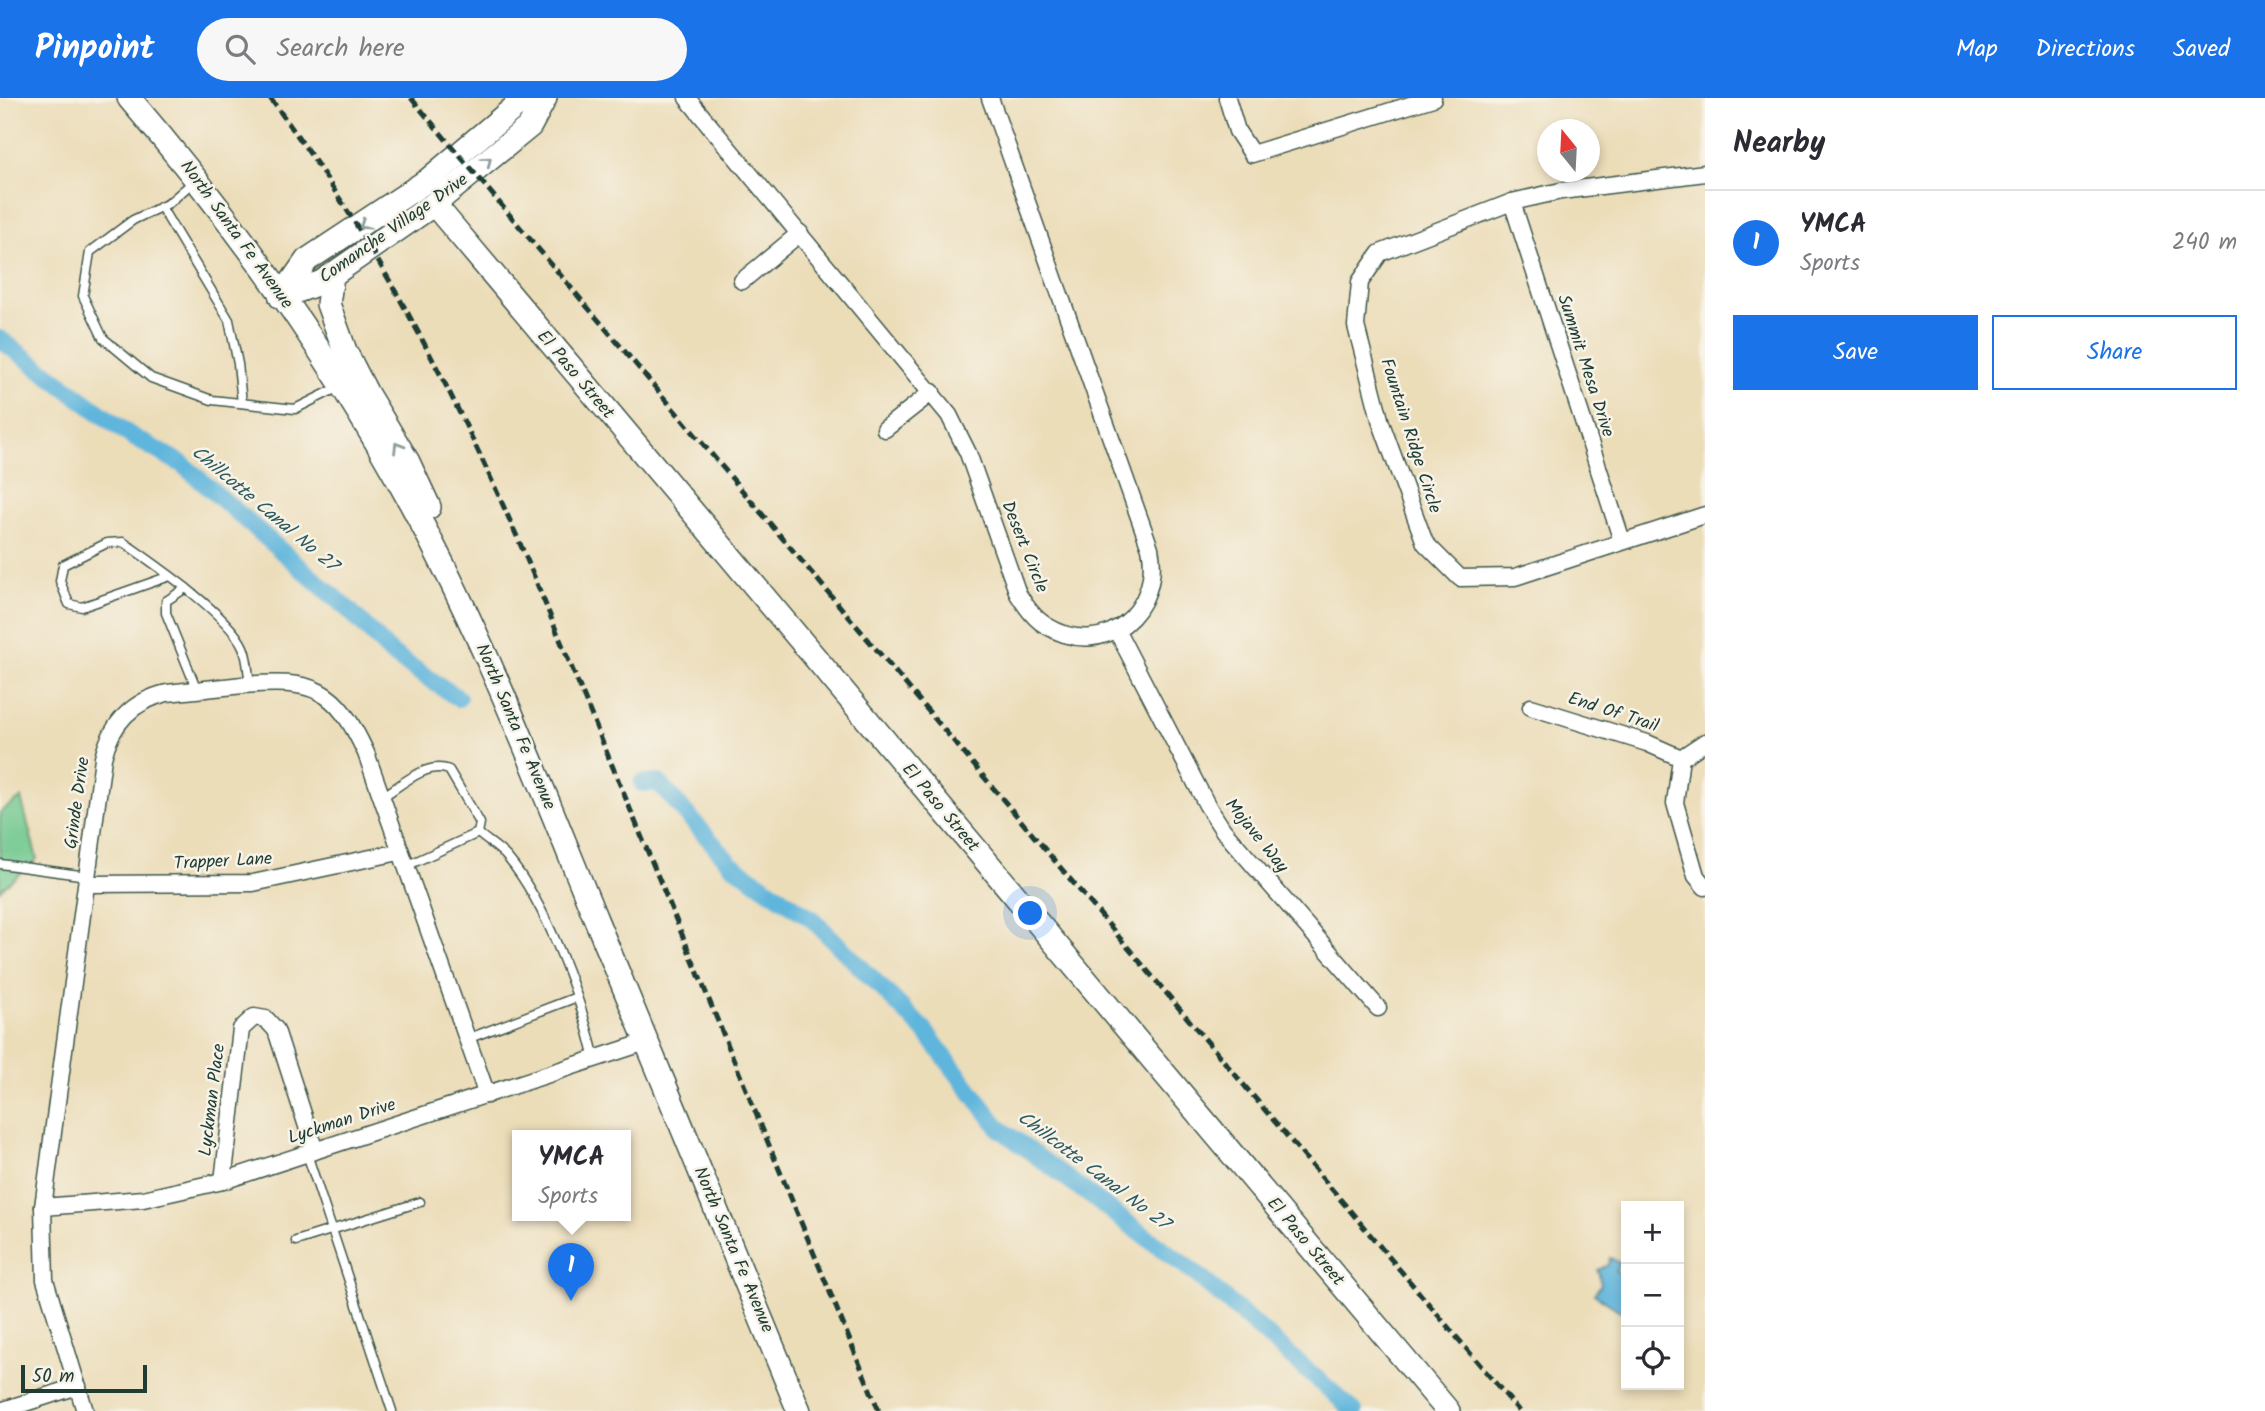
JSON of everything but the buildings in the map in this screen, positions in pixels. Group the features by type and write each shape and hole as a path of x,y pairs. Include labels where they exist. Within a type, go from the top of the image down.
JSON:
{"main road":[{"name":"North Santa Fe Avenue","path":"129,98 198,178 341,385 392,469 449,577 523,743 799,1411"},
{"name":"Comanche Village Drive","path":"281,297 307,261 419,186 514,107 533,98"},
{"name":"Comanche Village Drive","path":"281,297 332,275 434,204 530,126 545,98"},
{"name":"El Paso Street","path":"434,204 1448,1411"},
{"path":"332,275 328,304 345,351 366,394 408,462 447,544 449,577"}],"street":[{"name":"Desert Circle","path":"687,98 949,415 968,453 1018,594 1030,612 1047,626 1070,635 1096,636 1116,629"},
{"path":"990,98 1150,548 1154,569 1151,590 1139,612 1116,629"},
{"path":"1227,98 1237,131 1252,154 1433,98"},
{"name":"Fountain Ridge Circle","path":"1705,173 1561,191 1511,202 1380,253 1360,282 1356,326 1381,423 1425,543 1460,578 1515,577 1705,516"},
{"name":"Summit Mesa Drive","path":"1511,202 1622,541"},
{"path":"742,281 800,233"},
{"path":"885,429 932,392"},
{"name":"Mojave Way","path":"1116,629 1207,805 1223,830 1378,1008"},
{"name":"Grinde Drive","path":"85,1411 44,1280 43,1207 103,758 114,727 127,712 152,697 197,690 293,682 323,693 349,718 366,753 487,1095"},
{"name":"End Of Trail","path":"1531,707 1647,743 1681,758"},
{"path":"1705,742 1681,758 1675,803 1696,876 1705,887"},
{"name":"Trapper Lane","path":"88,880 253,883 402,860"},
{"name":"Lyckman Place","path":"223,1181 241,1029 254,1017 267,1019 276,1030 311,1153"},
{"name":"Lyckman Drive","path":"43,1207 143,1199 223,1181 646,1042"},
{"path":"0,1411 78,1386"}],"lane":[{"path":"198,178 161,207 132,220 90,252 83,296 103,338 151,378 212,400 295,410 341,385"},
{"path":"161,207 229,320 242,403"},
{"path":"170,576 82,607 69,604 61,581 63,565 107,543 123,542 186,587 235,634 244,648 250,685"},
{"path":"186,587 166,601 166,613 197,690"},
{"path":"381,798 424,771 440,766 449,770 474,811 480,823 478,833"},
{"path":"402,860 478,833"},
{"path":"478,833 507,857 545,919 578,997 595,1059"},
{"path":"0,864 88,880"},
{"path":"467,1039 578,997"},
{"path":"311,1153 332,1230 392,1411"},
{"path":"296,1241 420,1202"}],"green space":[{"path":"21,798 37,859 0,890 0,812"}],"water":[{"path":"1610,1258 1620,1263 1616,1271 1621,1274 1621,1312 1594,1294 1601,1285 1598,1270 1608,1265"}],"waterway":[{"name":"Chillcotte Canal No 27","path":"0,339 131,436 182,464 350,611 392,654 458,698"},
{"name":"Chillcotte Canal No 27","path":"642,783 659,783 731,864 812,919 924,1030 999,1128 1195,1273 1354,1411"}],"railway":[{"path":"270,98 346,208 413,322 501,501 879,1411"},
{"path":"411,98 1519,1411"}],"place":[{"name":"YMCA","path":"571,1301"}]}
